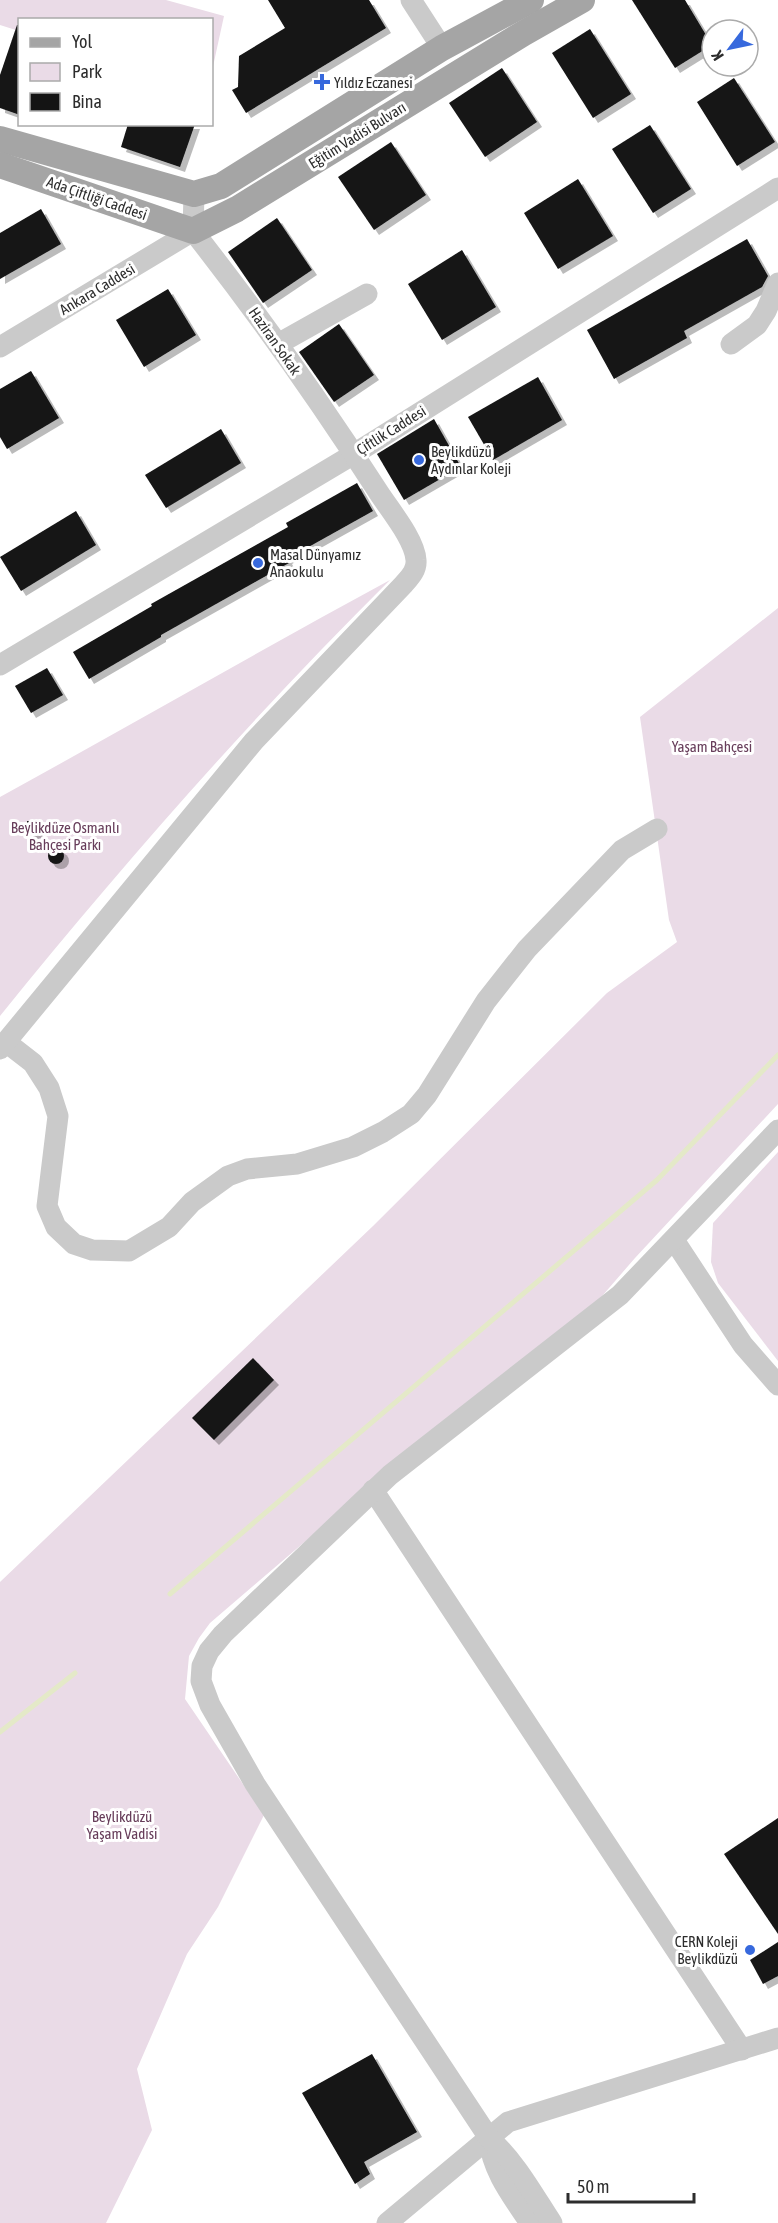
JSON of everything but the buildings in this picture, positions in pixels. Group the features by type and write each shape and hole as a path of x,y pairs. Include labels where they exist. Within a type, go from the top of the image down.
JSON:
{"main road":[{"name":"Eğitim Vadisi Bulvarı","path":"194,194 221,186 442,48 531,0"},
{"name":"Eğitim Vadisi Bulvarı","path":"193,231 237,209 514,39 582,0"},
{"name":"Ada Çiftliği Caddesi","path":"0,139 194,194"},
{"name":"Ada Çiftliği Caddesi","path":"0,165 193,231"}],"street":[{"path":"411,0 442,48"},
{"path":"193,231 194,194"},
{"name":"Çiftlik Caddesi","path":"0,665 354,454 777,197"},
{"name":"Haziran Sokak","path":"3,1046 254,741 413,573 417,561 411,544 354,454 278,344 193,231"},
{"name":"Ankara Caddesi","path":"0,347 193,231"},
{"path":"731,344 757,325 778,283"},
{"path":"278,344 366,294"},
{"path":"3,1046 33,1063 49,1088 58,1116 47,1206 56,1227 74,1244 92,1250 129,1251 169,1227 192,1202 228,1176 247,1169 297,1164 353,1147 411,1114 427,1095 486,1001 527,949 622,850 657,829"},
{"path":"552,2223 500,2148 489,2138 255,1784 210,1705 201,1681 202,1666 209,1651 223,1634 373,1490 620,1296 778,1130"},
{"path":"674,1240 743,1345 778,1385"},
{"path":"373,1490 742,2050"},
{"path":"387,2223 508,2122 778,2038"},
{"path":"489,2138 496,2170 530,2223"}],"green space":[{"path":"0,0 166,0 224,16 213,66 213,18 18,18 18,31 0,25"},
{"name":"Beylikdüze Osmanlı Bahçesi Parkı","path":"390,580 189,792 0,1016 0,797"},
{"name":"Beylikdüzü Yaşam Vadisi","path":"778,608 778,1104 635,1258 590,1310 378,1479 210,1623 199,1638 189,1656 185,1699 264,1815 218,1907 187,1954 137,2069 152,2130 106,2223 0,2223 0,1582 373,1226 607,993 677,942 669,920 640,717"},
{"path":"778,1152 778,1361 718,1283 711,1262 713,1223"}],"waterway":[{"path":"170,1594 657,1180 778,1055"},
{"path":"0,1732 75,1673"}],"place":[{"name":"Yıldız Eczanesi","path":"322,82"},
{"name":"Beylikdüzü Aydınlar Koleji","path":"419,460"},
{"name":"Masal Dünyamız Anaokulu","path":"258,563"},
{"name":"CERN Koleji Beylikdüzü","path":"750,1950"}],"park label":[{"name":"Yaşam Bahçesi","path":"712,746"}]}
